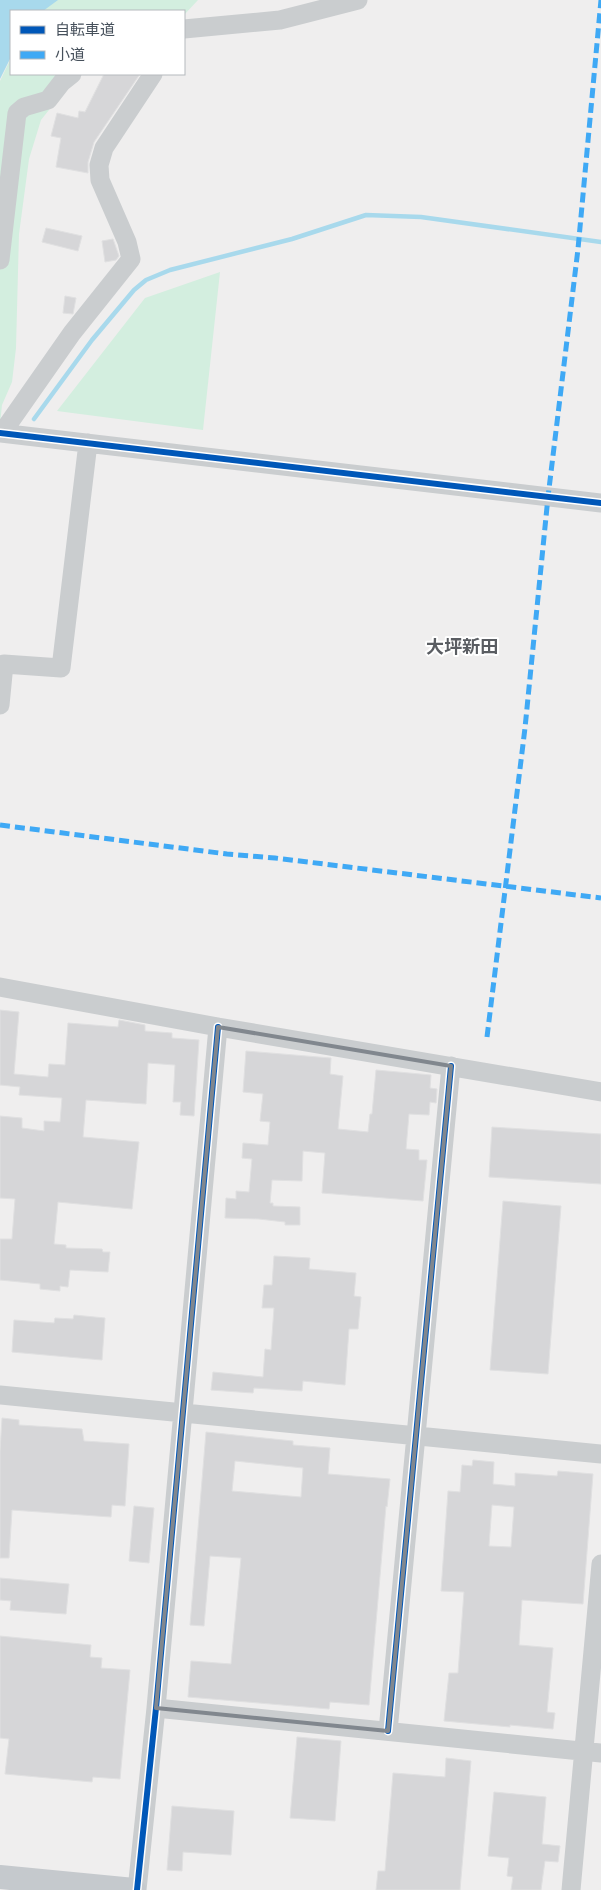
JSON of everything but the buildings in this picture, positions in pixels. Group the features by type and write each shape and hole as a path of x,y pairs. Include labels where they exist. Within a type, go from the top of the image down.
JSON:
{"main road":[{"path":"0,1877 135,1890"}],"street":[{"path":"185,30 280,20 358,0"},
{"path":"0,260 17,113 24,107 48,100 62,82 71,75"},
{"path":"152,75 104,148 99,165 100,180 127,242 131,259 72,333 1,433 601,503"},
{"path":"0,706 4,664 62,668 88,443"},
{"path":"0,987 218,1027 601,1092"},
{"path":"135,1890 156,1708 218,1027"},
{"path":"388,1731 451,1066"},
{"path":"0,1395 601,1454"},
{"path":"571,1890 592,1752 601,1564"},
{"path":"156,1708 592,1752"}],"highlighted area":[{"path":"218,1027 451,1066 388,1731 156,1708"}],"green space":[{"path":"54,0 198,0 185,14 185,10 42,10"},
{"path":"10,60 10,75 71,75 60,96 41,120 29,159 19,234 16,348 12,382 2,405 0,424 0,81"},
{"path":"220,272 203,430 57,411 145,298"}],"water":[{"path":"0,0 58,0 44,10 10,10 10,59 0,79"}],"waterway":[{"path":"34,419 92,340 134,290 146,280 170,270 292,239 366,215 421,217 601,242"}],"marked path":[{"path":"487,1037 525,728 548,497 578,249 601,0"},
{"path":"0,825 601,898"}],"cycle path":[{"path":"0,433 601,503"},
{"path":"137,1890 156,1708 218,1027"},
{"path":"388,1731 451,1066"}],"district":[{"name":"大坪新田","path":"462,647"}]}
